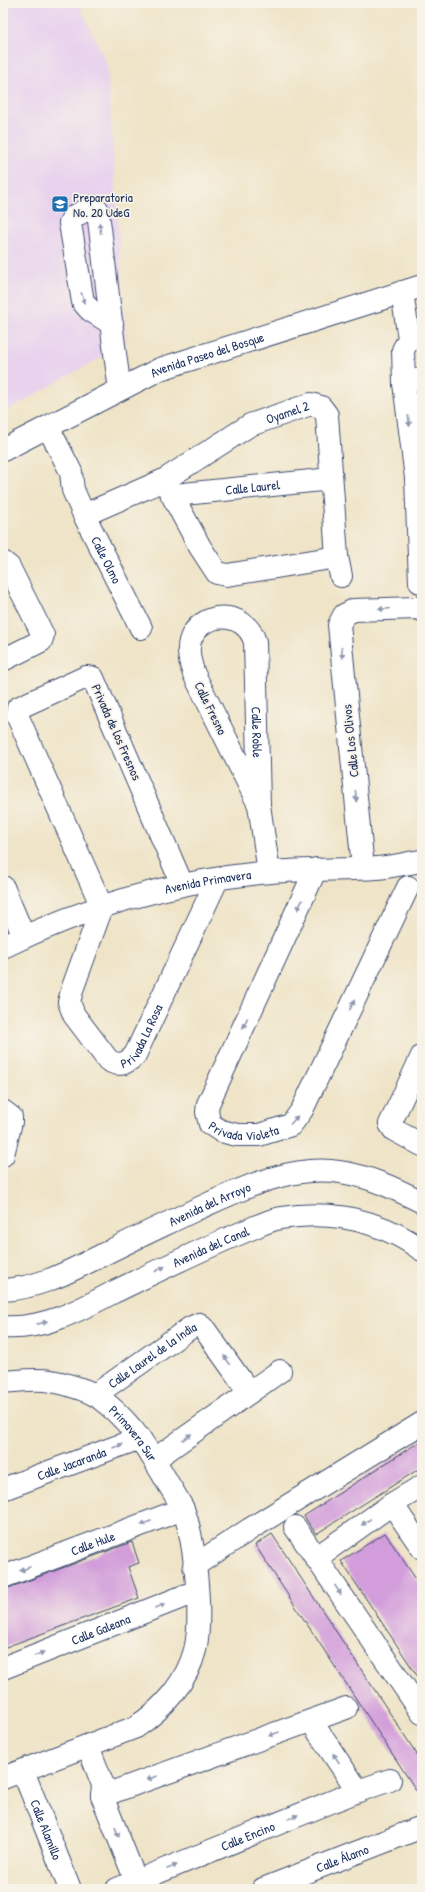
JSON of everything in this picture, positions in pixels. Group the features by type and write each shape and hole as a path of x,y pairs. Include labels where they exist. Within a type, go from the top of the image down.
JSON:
{"street":[{"path":"405,291 409,339 403,350 413,380 419,478 420,568"},
{"name":"Avenida Paseo del Bosque","path":"3,450 160,369 405,291"},
{"path":"112,324 120,389"},
{"name":"Oyamel 2","path":"84,515 169,487 250,425 311,404 321,407 327,415 339,566 227,575 218,573 200,547 169,487"},
{"name":"Calle Olmo","path":"43,429 60,478 73,490 141,628"},
{"name":"Calle Laurel","path":"169,487 331,478"},
{"path":"3,562 9,567 43,635 41,641 3,660"},
{"name":"Calle Los Olivos","path":"370,868 339,625 344,615 354,610 417,608 422,610"},
{"name":"Calle Roble","path":"217,618 230,617 243,622 253,634 255,642 259,805 269,872"},
{"name":"Calle Fresno","path":"217,618 205,624 193,634 189,647 189,660 194,674 259,805"},
{"name":"Privada de los Fresnos","path":"102,907 17,711 20,706 86,677 90,677 95,681 182,884"},
{"name":"Avenida Primavera","path":"3,947 24,937 102,907 146,892 182,884 269,872 370,868 422,861"},
{"path":"370,868 415,890"},
{"name":"Privada Violeta","path":"316,869 208,1104 207,1112 210,1124 221,1131 238,1135 259,1135 291,1125 302,1110 415,890"},
{"name":"Privada La Rosa","path":"102,907 69,1002 74,1016 108,1060 115,1064 123,1064 135,1055 217,880"},
{"path":"3,887 24,937"},
{"path":"422,1056 390,1124 394,1130 422,1145"},
{"path":"3,1110 11,1117 11,1122 3,1155"},
{"name":"Avenida del Arroyo","path":"3,1290 29,1287 54,1279 152,1230 241,1189 291,1175 318,1170 339,1171 382,1183 422,1202"},
{"name":"Avenida del Canal","path":"3,1327 25,1326 46,1322 85,1307 200,1250 280,1218 325,1214 372,1223 412,1242 422,1250"},
{"name":"Calle Laurel de la India","path":"96,1395 190,1328 199,1324 205,1330 249,1392"},
{"path":"155,1459 280,1371"},
{"name":"Primavera Sur","path":"3,1382 51,1381 96,1395 116,1411 140,1438 155,1459 183,1509 190,1535 198,1591 199,1623 195,1650 186,1674 170,1697 149,1718 136,1727 3,1778"},
{"path":"194,1566 250,1529 422,1423"},
{"name":"Calle Jacaranda","path":"5,1488 140,1438"},
{"path":"316,1558 392,1504 420,1493"},
{"path":"392,1504 422,1548"},
{"name":"Calle Hule","path":"3,1577 183,1509"},
{"path":"295,1527 422,1713"},
{"name":"Calle Galeana","path":"3,1668 198,1591"},
{"path":"102,1796 346,1708"},
{"path":"311,1721 358,1791"},
{"name":"Calle Encino","path":"83,1748 93,1787 102,1796 127,1885 358,1791 390,1780"},
{"name":"Calle Alamillo","path":"23,1770 70,1889"},
{"name":"Calle Álamo","path":"263,1889 422,1827"}],"shaded area":[{"name":"Preparatoria No. 20 UdeG","path":"3,3 78,3 107,64 126,343 3,413"}],"building":[{"path":"422,1440 422,1467 316,1534 304,1516"},
{"path":"385,1533 422,1588 422,1683 341,1561"},
{"path":"272,1534 422,1762 422,1799 255,1545"},
{"path":"132,1542 139,1563 128,1567 139,1598 3,1648 3,1590"}],"place":[{"name":"Preparatoria No. 20 UdeG","path":"60,204"}]}
